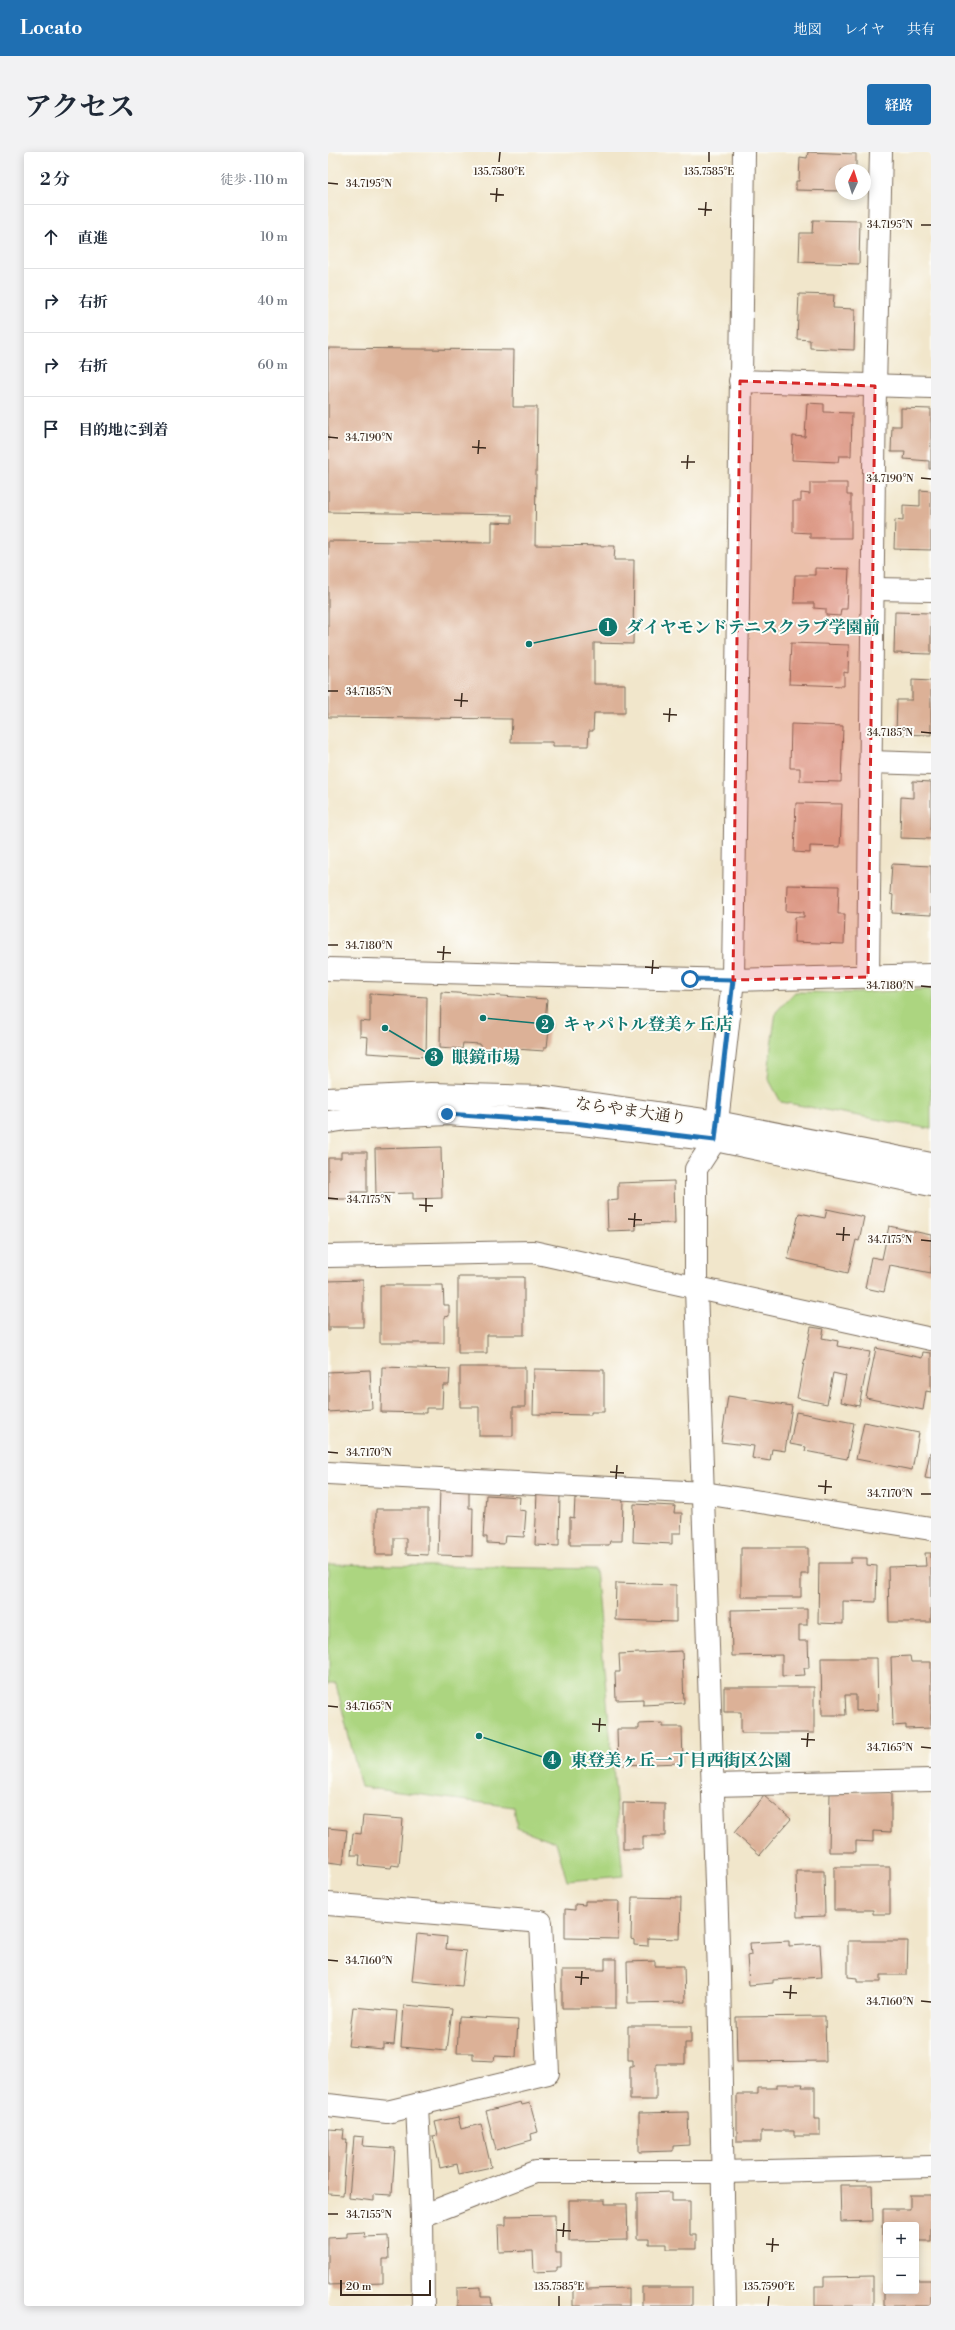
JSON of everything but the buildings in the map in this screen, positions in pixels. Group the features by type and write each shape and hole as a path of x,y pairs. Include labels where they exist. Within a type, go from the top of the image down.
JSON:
{"street":[{"path":"725,2306 713,1785 696,1288 696,1169 716,1131 733,980 744,152"},
{"path":"868,977 870,762 874,589 875,386 881,152"},
{"path":"740,381 931,387"},
{"path":"874,589 931,590"},
{"path":"870,762 931,764"},
{"path":"328,969 733,980 931,975"},
{"name":"ならやま大通り","path":"328,1099 431,1094 545,1097 716,1131 931,1164"},
{"path":"328,1122 346,1119 447,1114 716,1131 931,1185"},
{"path":"328,1256 532,1252 931,1339"},
{"path":"328,1474 704,1493 931,1528"},
{"path":"713,1785 931,1780"},
{"path":"328,1904 541,1922 548,2073 386,2112 328,2104"},
{"path":"417,2105 422,2216 423,2306"},
{"path":"422,2216 535,2172 722,2172 931,2167"}],"highlighted area":[{"path":"740,381 875,386 868,977 733,980"}],"green space":[{"path":"931,989 931,1129 781,1102 768,1078 771,1046 776,1012 795,992 857,993"},
{"path":"328,1564 595,1569 623,1876 567,1881 556,1842 517,1828 514,1807 361,1787 336,1684 328,1684"}],"place":[{"name":"ダイヤモンドテニスクラブ学園前","path":"529,644"},
{"name":"キャパトル登美ヶ丘店","path":"483,1018"},
{"name":"眼鏡市場","path":"385,1028"},
{"name":"東登美ヶ丘一丁目西街区公園","path":"479,1736"}],"route":[{"path":"447,1114 574,1123 715,1140 733,980 690,979"}]}
